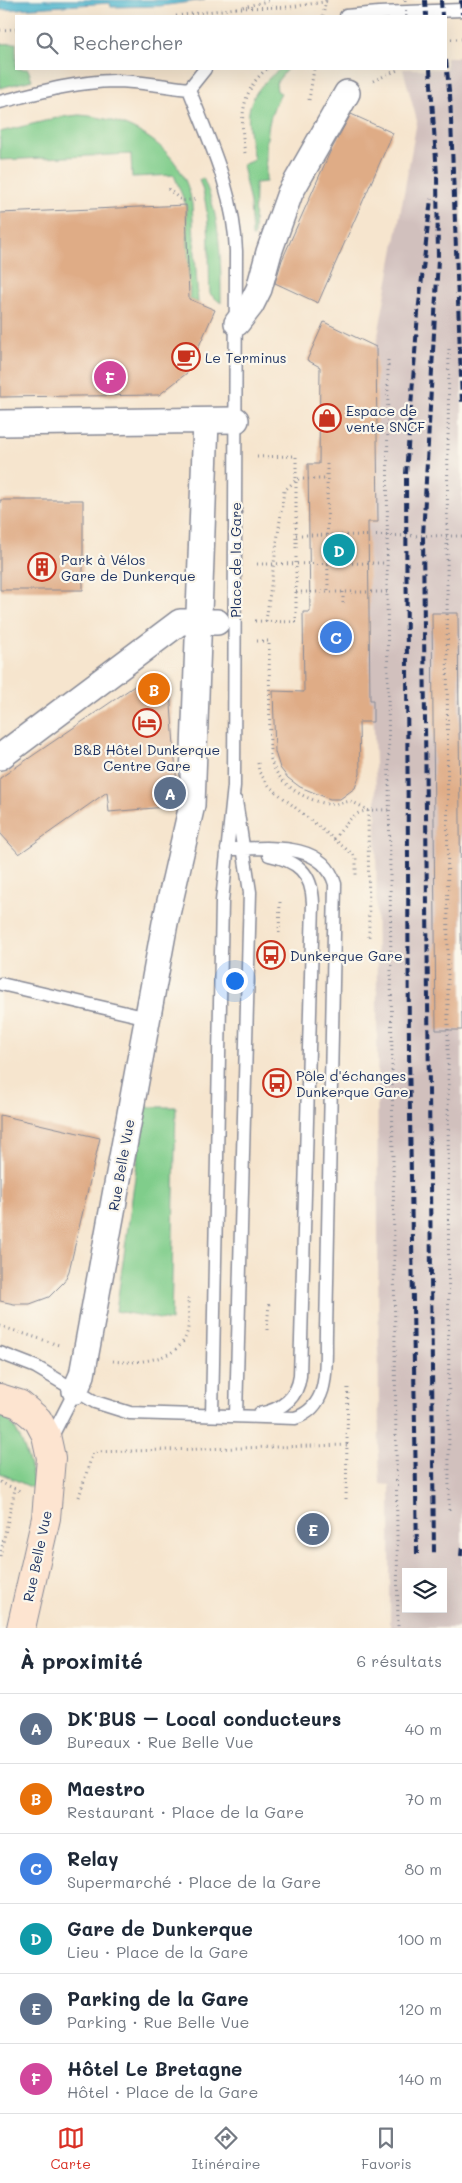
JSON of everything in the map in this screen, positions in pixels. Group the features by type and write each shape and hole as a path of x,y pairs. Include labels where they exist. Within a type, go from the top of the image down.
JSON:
{"main road":[{"path":"0,1398 18,1404 32,1414 42,1428 48,1443"},
{"name":"Rue Belle Vue","path":"20,1628 48,1505 51,1464 48,1443"}],"street":[{"path":"237,322 251,305 259,289 269,252 290,193 346,93"},
{"path":"0,423 236,420"},
{"path":"0,757 180,622 208,622 206,421"},
{"name":"Rue Belle Vue","path":"75,1391 82,1374 86,1354 165,923 192,805 197,693 208,622"}],"lane":[{"path":"357,15 462,10"},
{"path":"0,102 63,87 95,83 132,82 189,89 204,70"},
{"name":"Place de la Gare","path":"189,89 224,177 234,213 236,238 234,786"},
{"path":"212,1415 222,901 234,786"},
{"path":"234,786 250,892 236,1415"},
{"path":"226,849 296,850 317,857 332,876 336,903 324,1387 318,1402 308,1413 301,1416 286,1419 236,1415"},
{"path":"0,1353 36,1367 75,1391 104,1405 130,1413 236,1415 264,1413 286,1403 297,1389 300,1376 312,885 298,866 284,859 244,849"},
{"path":"0,985 148,1018"},
{"name":"Rue Belle Vue","path":"48,1443 75,1391"}],"path":[{"path":"184,15 236,8 272,0"},
{"path":"324,15 326,0"},
{"path":"236,8 290,7 339,0"},
{"path":"405,0 406,15"},
{"path":"0,30 15,29"},
{"path":"447,39 462,39"},
{"path":"245,154 242,120 244,102 252,85 266,70"},
{"path":"310,95 314,70"},
{"path":"168,188 182,201 198,199"},
{"path":"449,349 447,536 449,1510"},
{"path":"388,360 387,592 398,1628"},
{"path":"248,621 296,622 296,456 258,457"},
{"path":"327,464 328,592"},
{"path":"266,621 284,491 297,479 327,479"},
{"path":"296,535 462,536"},
{"path":"257,564 387,563"},
{"path":"296,592 387,592"},
{"path":"343,592 343,606"},
{"path":"257,621 257,628"},
{"path":"257,634 257,651"},
{"path":"257,641 269,641 270,755 275,772 289,787 322,802 336,804 351,801 368,810"},
{"path":"257,754 259,772 263,779 356,857"},
{"path":"368,810 369,938"},
{"path":"334,839 356,812 389,810"},
{"path":"279,933 280,902"},
{"path":"145,1361 176,1350 184,1340 188,1328 188,1298"},
{"path":"267,1330 269,1302"},
{"path":"0,1326 86,1354"},
{"path":"48,1505 75,1511 93,1452 347,1445"},
{"path":"0,1556 16,1489"}],"shaded area":[{"path":"447,57 462,57 462,1628 390,1628 390,1485 380,1484 376,796 373,700 370,700 368,522 378,522 376,347 417,121 403,70 447,70"}],"green space":[{"path":"15,43 15,70 28,70 32,80 0,88 0,44"},
{"path":"279,70 286,70 276,83 277,91 281,93 271,114 267,136 266,182 255,183 254,237 252,237 250,203 242,165 254,160 249,131 249,109 258,90"},
{"path":"79,115 117,122 135,130 152,140 166,152 178,167 187,185 192,204 198,303 190,299 186,205 174,175 132,177 131,154 0,160 0,132 61,117"},
{"path":"203,178 217,223 221,303 210,294 208,220 199,180"},
{"path":"145,1107 176,1107 171,1321 116,1311"},
{"path":"0,1413 14,1427 24,1447 35,1489 0,1473"}],"water":[{"path":"0,0 205,0 160,6 111,7 110,3 0,10"}],"building":[{"path":"351,114 393,133 318,303 275,283 282,260 330,152"},
{"path":"186,205 189,299 215,310 187,373 159,395 0,397 0,213"},
{"path":"324,322 376,347 378,522 368,522 370,700 373,700 373,722 359,722 360,774 355,788 340,799 330,799 300,787 288,778 280,768 275,752 273,691 304,692 303,612 310,612 308,464 319,464 320,367 307,360"},
{"name":"Park à Vélos Gare de Dunkerque","path":"0,500 83,500 83,590 0,590"},
{"path":"432,613 458,613 462,1030 436,1030"},
{"path":"155,672 170,691 177,806 109,812 107,792 19,854 0,833 0,778"},
{"path":"0,1115 100,1138 69,1271 64,1282 49,1297 30,1304 14,1304 0,1301"}],"railway":[{"path":"425,0 426,15"},
{"path":"441,0 442,15"},
{"path":"461,0 462,14"},
{"path":"430,70 437,175 438,259 423,536 434,1553"},
{"path":"447,70 450,100"},
{"path":"450,94 462,404"},
{"path":"417,1554 409,1052 406,474 418,313 431,199"},
{"path":"461,1556 462,1546"}],"place":[{"name":"Le Terminus","path":"186,357"},
{"name":"Hôtel Le Bretagne","path":"110,377"},
{"name":"Espace de vente SNCF","path":"327,418"},
{"name":"Gare de Dunkerque","path":"339,550"},
{"name":"Park à Vélos Gare de Dunkerque","path":"42,567"},
{"name":"Relay","path":"336,637"},
{"name":"Maestro","path":"154,689"},
{"name":"B&B Hôtel Dunkerque Centre Gare","path":"147,723"},
{"name":"DK'BUS – Local conducteurs","path":"170,793"},
{"name":"Dunkerque Gare","path":"271,955"},
{"name":"Pôle d'échanges Dunkerque Gare","path":"277,1083"},
{"name":"Parking de la Gare","path":"313,1529"}]}
